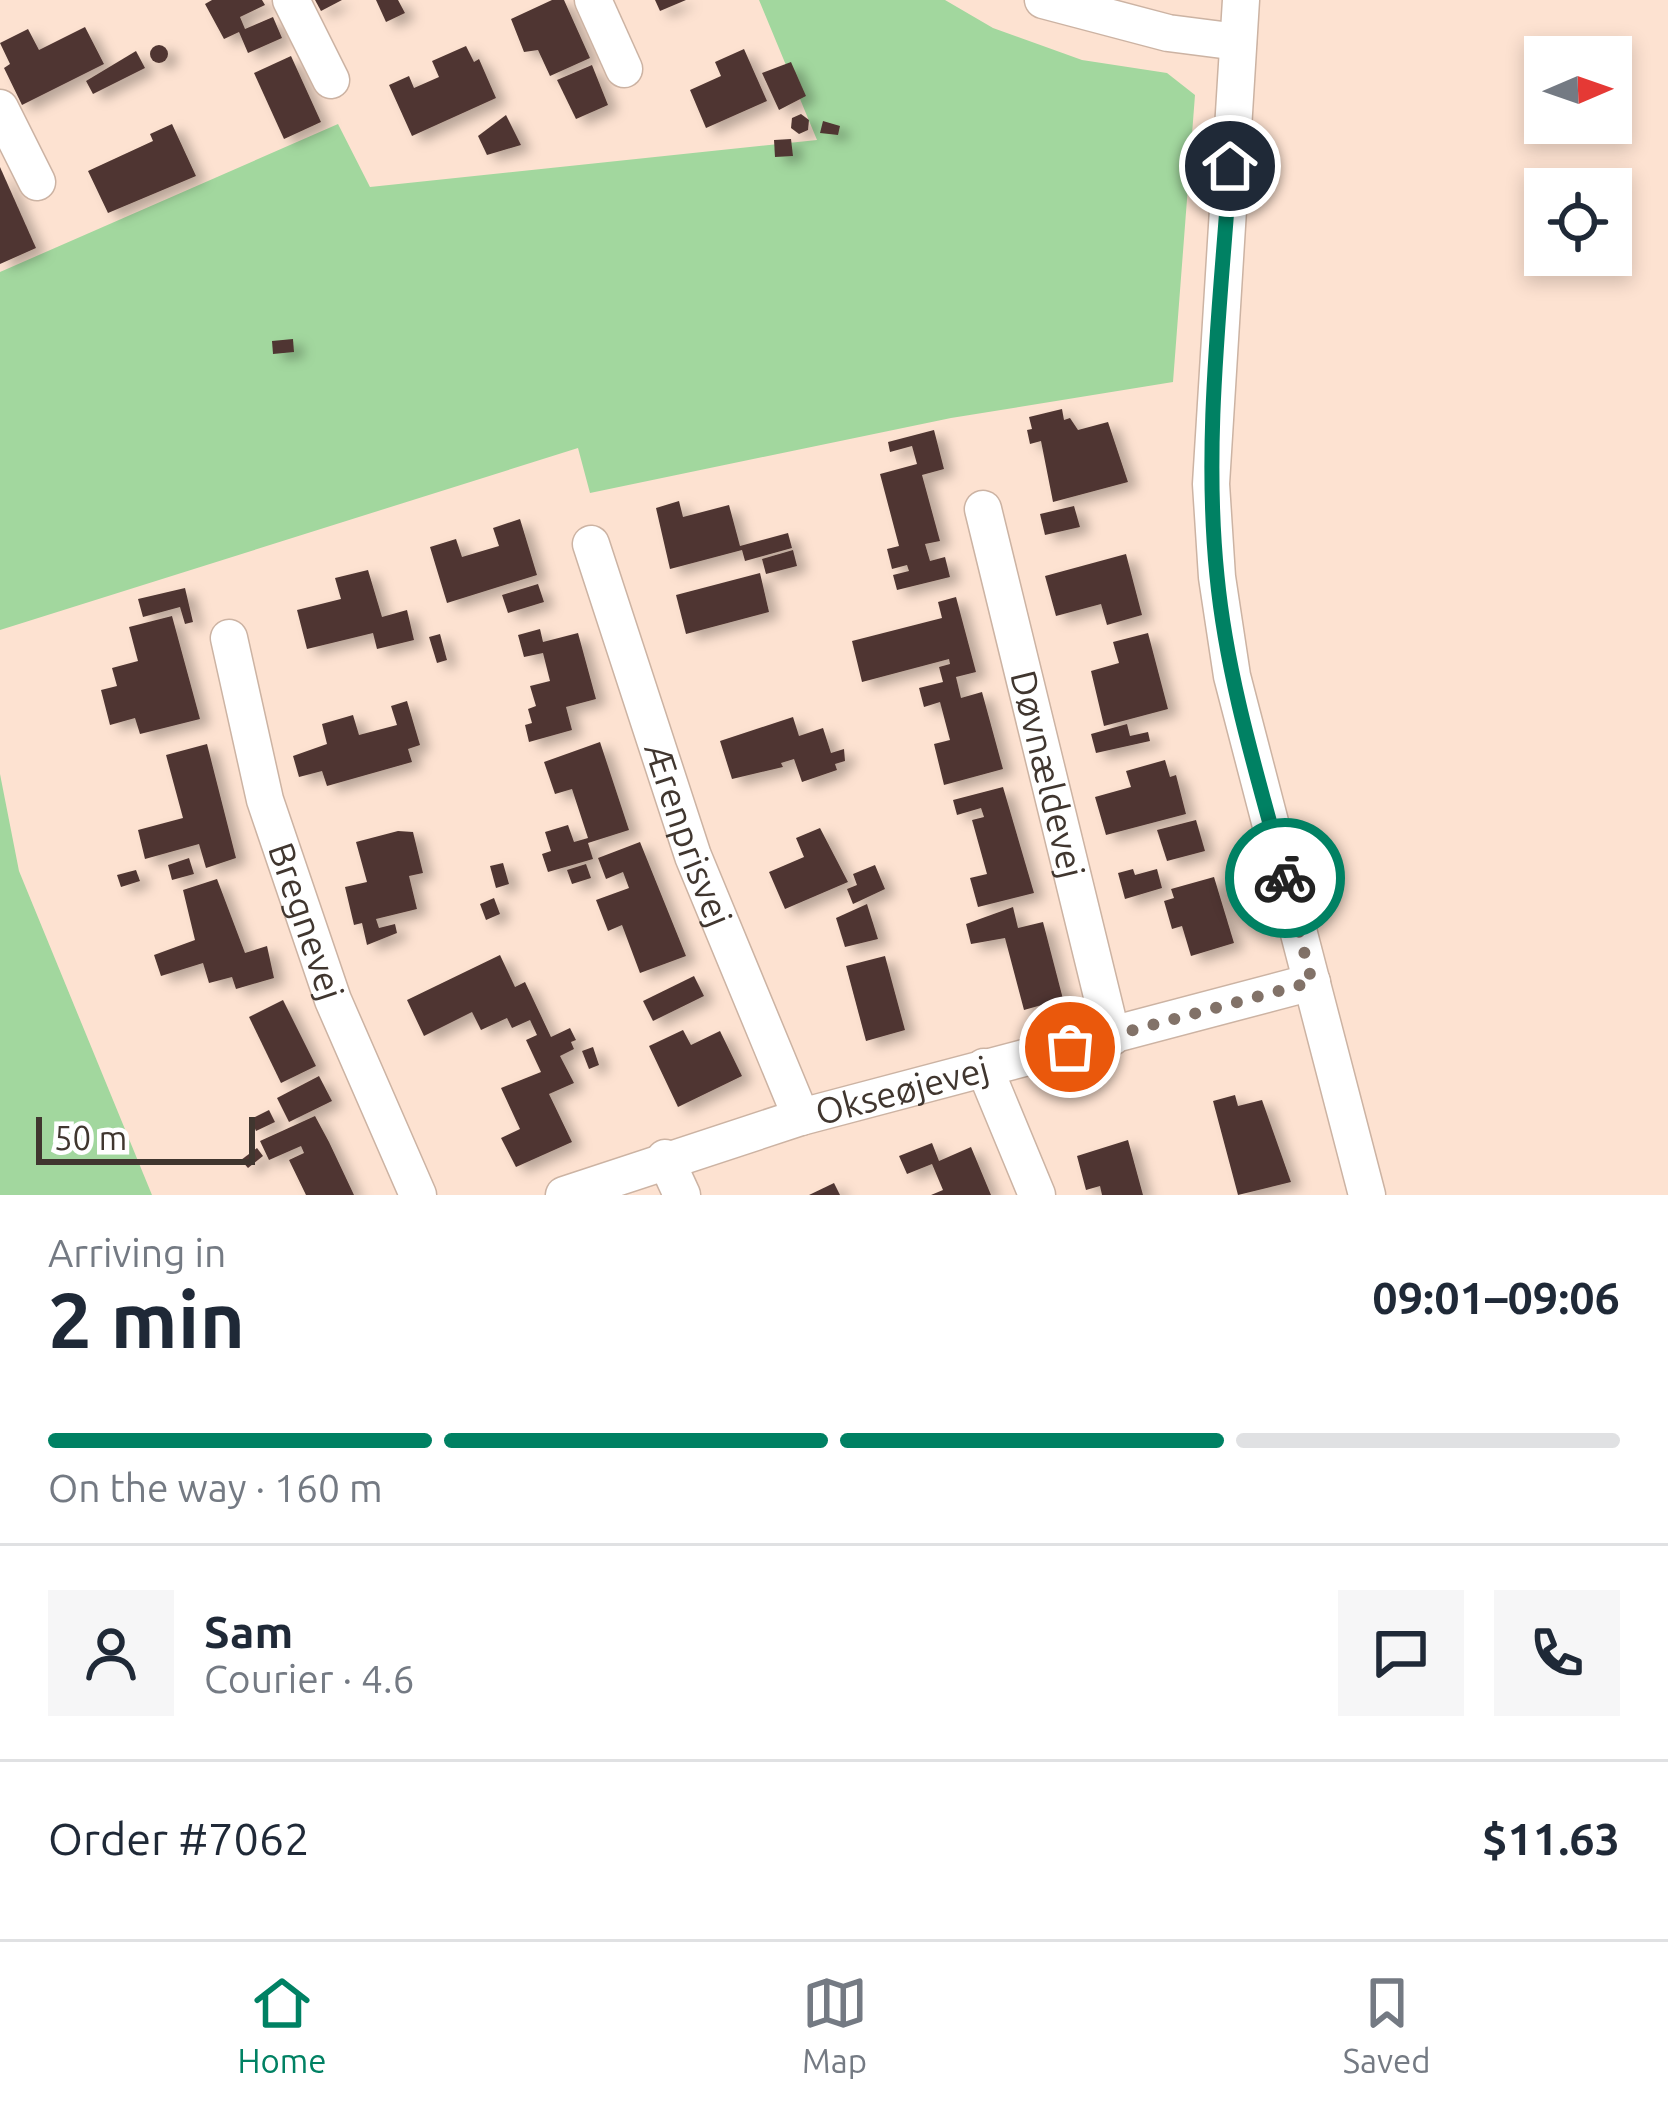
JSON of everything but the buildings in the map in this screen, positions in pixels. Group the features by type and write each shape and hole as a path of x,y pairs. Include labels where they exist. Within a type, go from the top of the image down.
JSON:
{"street":[{"path":"292,0 331,80"},
{"path":"592,0 624,69"},
{"path":"1043,0 1168,33 1238,42"},
{"path":"1241,0 1211,484 1217,577 1232,676 1367,1195"},
{"path":"0,108 37,182"},
{"name":"Døvnældevej","path":"983,509 1112,1037"},
{"name":"Ærenprisvej","path":"591,544 693,856 801,1118"},
{"name":"Bregnevej","path":"229,638 272,822 333,1000 418,1195"},
{"name":"Okseøjevej","path":"564,1195 664,1158 801,1118 1312,982"},
{"path":"985,1067 1037,1195"},
{"path":"664,1158 682,1195"}],"green space":[{"path":"759,0 945,0 993,28 1082,60 1167,73 1195,95 1173,382 951,418 590,493 578,448 0,630 0,272 338,124 370,187 817,140"},
{"path":"0,774 19,871 152,1195 0,1195"}],"way so far":[{"path":"1070,1047 1312,982 1285,878"}],"route":[{"path":"1230,166 1211,484 1217,577 1232,676 1285,878"}]}
